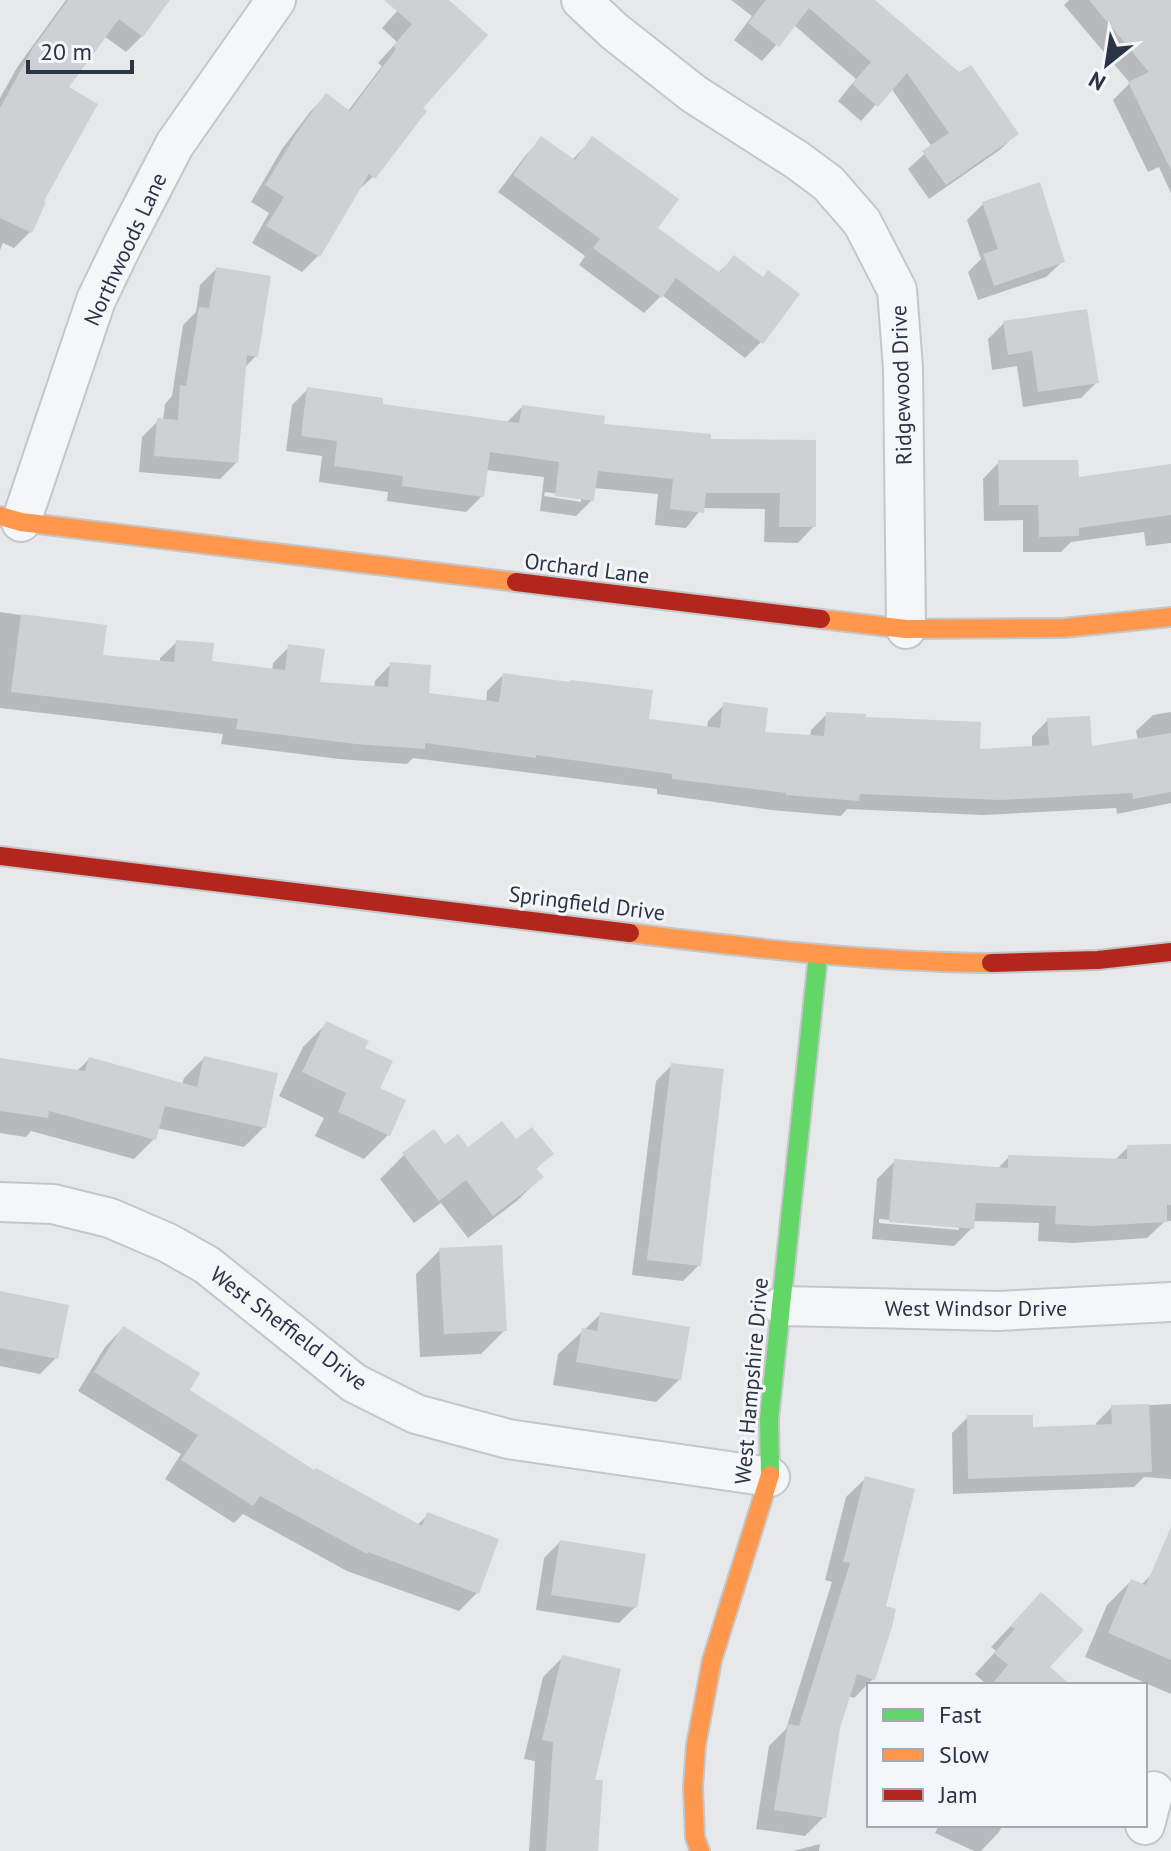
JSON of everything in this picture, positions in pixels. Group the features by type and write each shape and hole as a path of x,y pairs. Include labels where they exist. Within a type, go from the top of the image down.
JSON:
{"street":[{"name":"Northwoods Lane","path":"10,519 96,300 123,244 175,144 276,0"},
{"name":"Ridgewood Drive","path":"581,0 614,31 694,94 828,183 862,222 897,290 903,368 906,629"},
{"name":"Orchard Lane","path":"10,519 906,629 1064,628 1171,617"},
{"name":"Springfield Drive","path":"0,856 818,956 981,964 1129,958 1171,952"},
{"name":"West Hampshire Drive","path":"700,1851 695,1837 693,1787 704,1691 770,1477 769,1419 818,956"},
{"name":"West Sheffield Drive","path":"0,1202 53,1204 95,1215 168,1243 207,1265 354,1383 416,1414 508,1439 770,1477"},
{"name":"West Windsor Drive","path":"782,1306 998,1311 1171,1302"},
{"path":"1138,1851 1144,1827"}],"building":[{"path":"68,0 170,0 143,37 119,19 69,87 98,104 44,201 32,233 0,218 0,108 33,48"},
{"path":"384,0 449,0 488,35 423,108 427,111 375,179 369,174 320,257 266,226 284,197 265,185 326,93 350,111 396,49 393,46 412,24"},
{"path":"766,0 875,0 959,72 971,65 1019,134 946,185 922,151 949,133 907,73 878,107 852,84 871,62 809,8 779,47 748,23"},
{"path":"1089,0 1171,0 1171,170 1128,82 1149,72"},
{"path":"541,136 575,160 592,136 679,199 658,228 720,273 734,255 763,277 768,270 800,294 763,344 676,278 662,298 593,248 600,239 513,175"},
{"path":"1040,182 1065,262 994,286 983,254 998,249 982,202"},
{"path":"216,267 271,276 258,357 247,355 238,463 154,456 157,418 178,420 180,385 186,386 199,307 209,308"},
{"path":"1087,309 1099,383 1038,392 1032,351 1008,355 1003,321"},
{"path":"307,387 383,398 383,404 519,423 522,405 605,416 604,424 711,434 711,439 816,440 816,527 779,527 780,493 706,493 704,513 670,509 673,479 598,471 594,501 555,496 559,462 490,452 484,497 402,486 403,476 334,466 337,441 301,436"},
{"path":"998,460 1078,460 1079,477 1171,464 1171,515 1079,528 1079,536 1039,537 1038,505 999,505"},
{"path":"21,614 107,625 103,655 174,662 176,640 214,643 212,661 285,670 288,644 325,649 320,682 388,687 390,662 431,665 429,693 499,702 503,673 570,680 653,690 649,719 720,728 723,702 768,708 765,732 824,736 826,712 866,714 866,717 981,722 980,749 1049,745 1047,718 1090,716 1092,746 1171,733 1171,792 1133,799 1132,793 1000,800 860,794 859,801 786,795 672,779 672,774 536,755 536,758 425,743 425,749 356,744 236,729 238,719 11,692"},
{"path":"326,1021 369,1041 365,1048 393,1061 380,1088 406,1100 390,1136 338,1112 346,1093 302,1072"},
{"path":"204,1056 278,1073 266,1128 165,1106 156,1140 49,1111 48,1118 0,1111 0,1058 85,1071 89,1057 197,1087"},
{"path":"671,1063 724,1069 701,1266 647,1260"},
{"path":"502,1121 516,1139 532,1127 554,1154 536,1168 544,1177 493,1216 466,1180 439,1201 402,1153 434,1129 445,1144 458,1134 468,1147"},
{"path":"1171,1144 1171,1205 1167,1205 1167,1222 1092,1226 1055,1224 1056,1206 976,1203 974,1229 889,1222 894,1159 1008,1168 1008,1155 1127,1159 1127,1145"},
{"path":"502,1245 507,1331 444,1334 439,1248"},
{"path":"0,1291 69,1305 58,1359 0,1348"},
{"path":"600,1312 690,1327 681,1380 576,1362 582,1328 597,1331"},
{"path":"123,1326 200,1373 190,1390 314,1470 316,1468 422,1526 427,1512 499,1539 479,1594 367,1554 260,1496 253,1506 181,1460 198,1435 94,1372"},
{"path":"1149,1404 1152,1472 968,1479 967,1415 1033,1415 1033,1427 1112,1424 1111,1405"},
{"path":"865,1476 915,1489 886,1606 896,1609 892,1627 875,1680 857,1674 840,1728 826,1818 774,1810 788,1724 799,1726 850,1563 843,1562"},
{"path":"1171,1527 1171,1660 1108,1633 1131,1579 1146,1585"},
{"path":"560,1540 646,1554 637,1608 551,1595"},
{"path":"1041,1592 1084,1630 1050,1667 1069,1683 993,1683 1008,1665 994,1653 1015,1629 1010,1626"},
{"path":"562,1655 621,1669 595,1780 603,1780 598,1851 546,1851 553,1742 542,1740"}],"traffic: fast":[{"path":"770,1475 769,1419 818,956"}],"traffic: slow":[{"path":"0,516 21,522 516,582"},
{"path":"821,619 906,629 1064,628 1171,617"},
{"path":"630,933 855,957 991,963"},
{"path":"700,1851 695,1837 693,1787 696,1745 712,1660 770,1475"}],"traffic: jam":[{"path":"516,582 821,619"},
{"path":"0,856 630,933"},
{"path":"991,963 1098,960 1171,952"}]}
